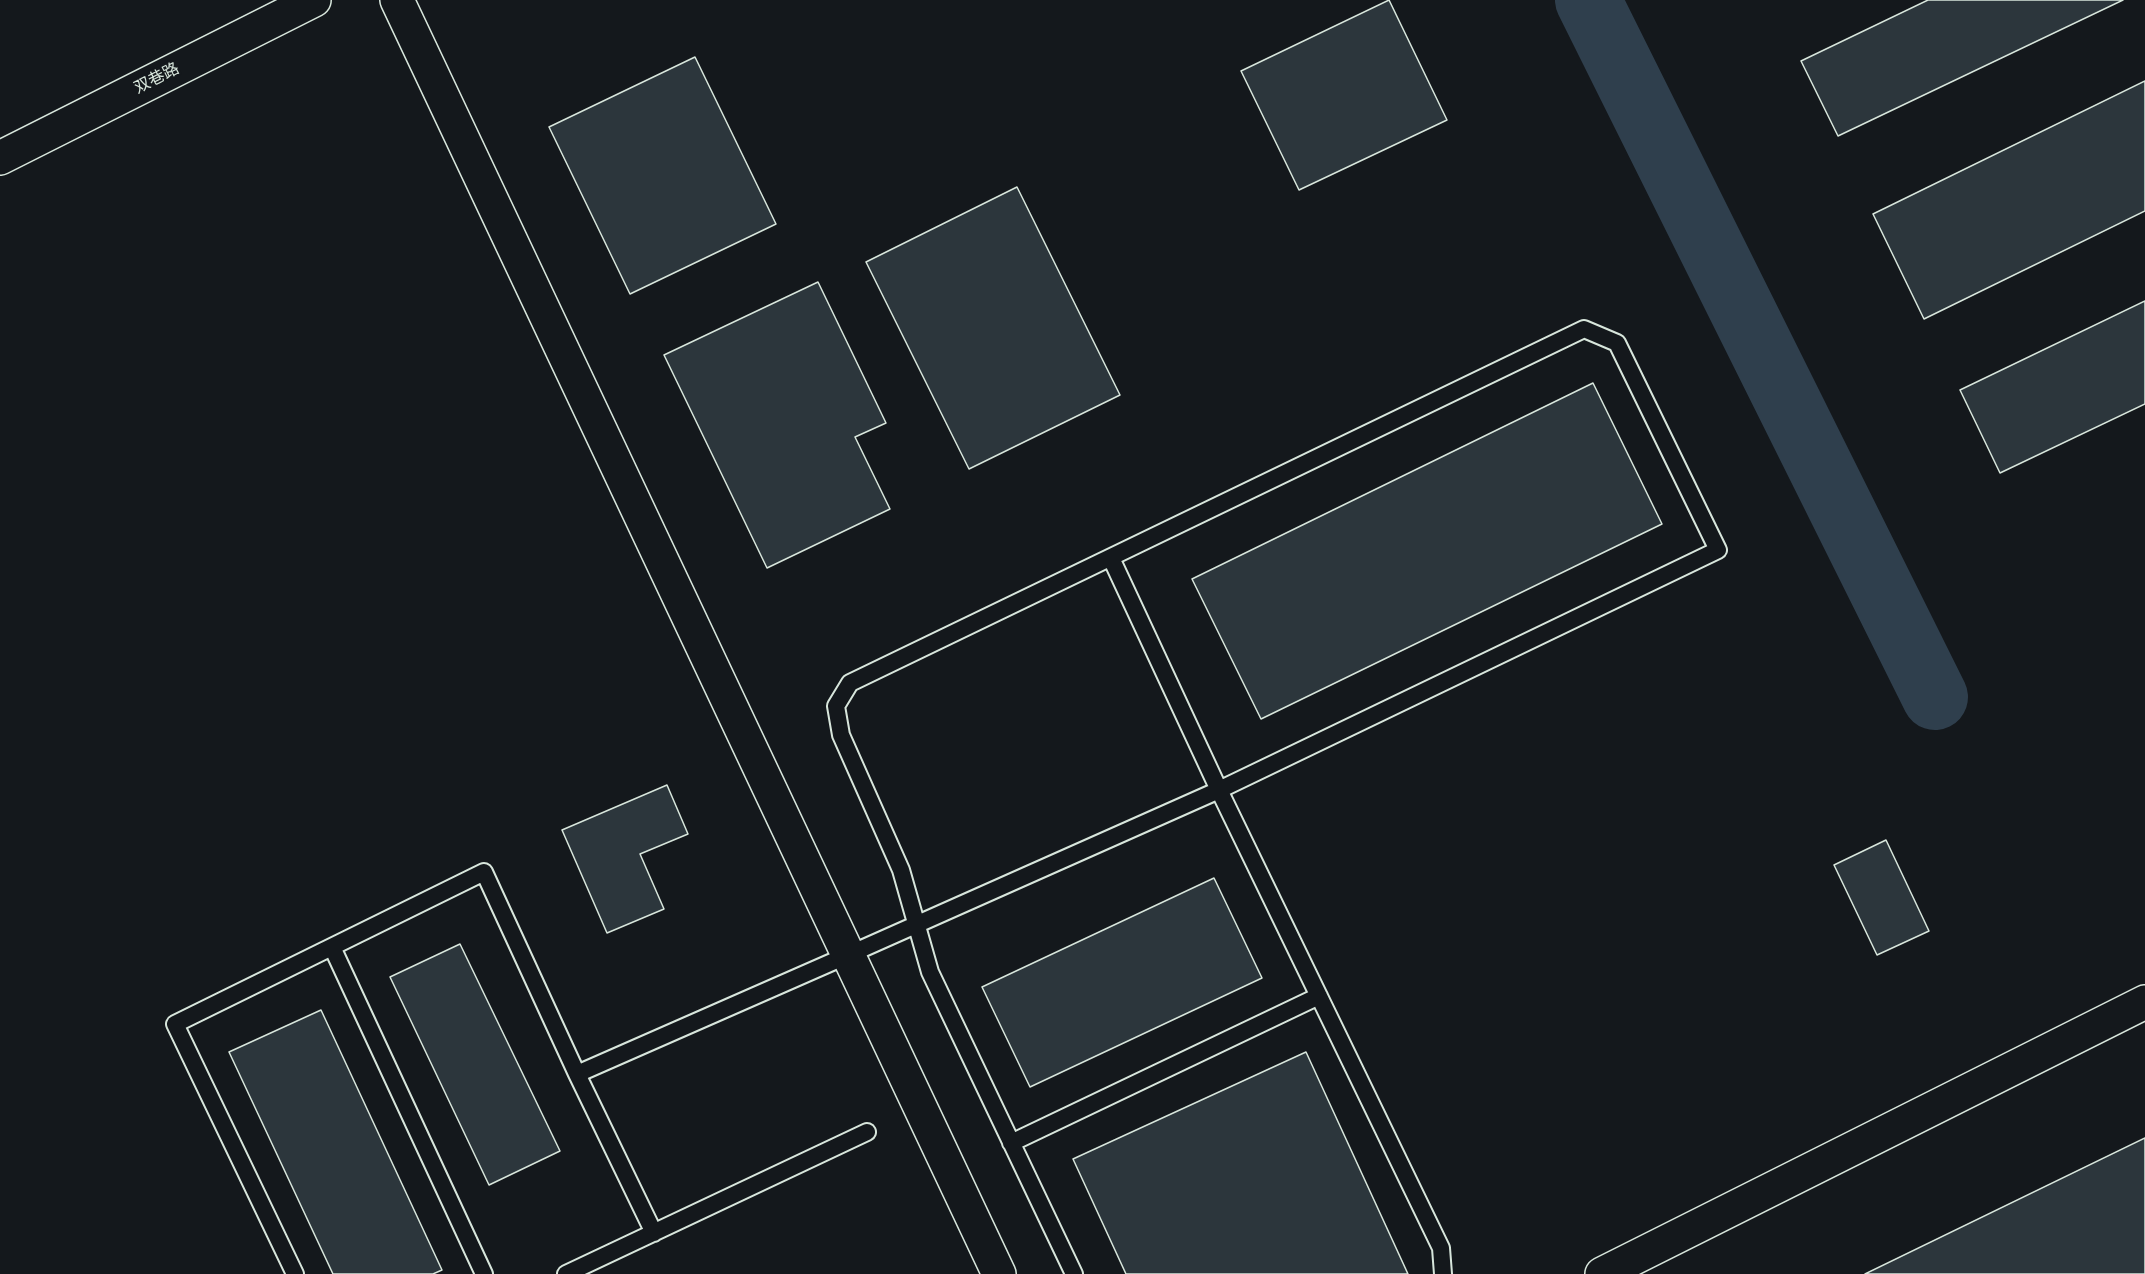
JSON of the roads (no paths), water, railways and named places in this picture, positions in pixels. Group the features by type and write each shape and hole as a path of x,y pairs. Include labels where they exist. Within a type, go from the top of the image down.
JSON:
{"street":[{"name":"双巷路","path":"0,158 315,0"},
{"path":"396,0 999,1274"},
{"path":"1602,1274 2145,1002"}],"lane":[{"path":"578,1074 848,955 1219,790 1718,550 1617,343 1584,329 850,683 836,706 841,735 901,870 930,972 1074,1274"},
{"path":"1111,558 1219,790 1441,1248 1443,1274"},
{"path":"295,1274 175,1024 484,872 654,1233"},
{"path":"332,947 484,1274"},
{"path":"1011,1143 1319,996"},
{"path":"566,1274 867,1132"}],"waterway":[{"path":"1588,0 1935,697"}]}
